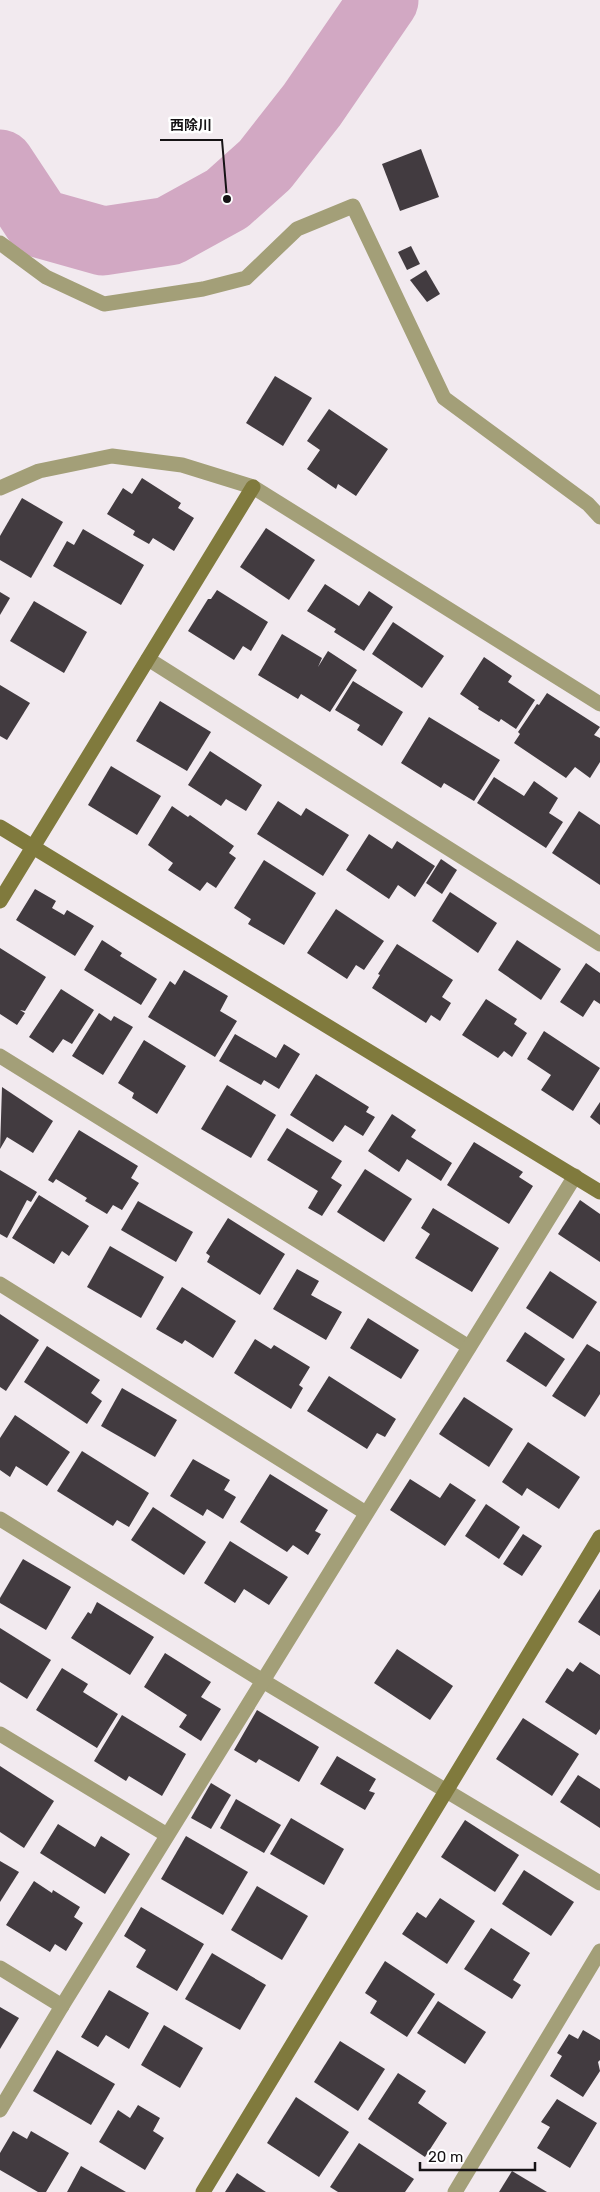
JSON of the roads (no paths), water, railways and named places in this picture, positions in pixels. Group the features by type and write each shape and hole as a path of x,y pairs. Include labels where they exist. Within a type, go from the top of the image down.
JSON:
{"street":[{"path":"0,244 46,277 104,304 204,289 246,278 297,229 353,206 444,398 588,504 600,517"},
{"path":"0,488 39,471 112,456 182,465 253,487 600,704"},
{"path":"0,901 253,487"},
{"path":"148,659 600,944"},
{"path":"0,827 600,1192"},
{"path":"0,1056 469,1347"},
{"path":"0,2110 62,2006 574,1176"},
{"path":"0,1284 366,1513"},
{"path":"0,1519 263,1681 600,1883"},
{"path":"203,2192 600,1537"},
{"path":"0,1734 167,1836"},
{"path":"455,2192 600,1951"},
{"path":"0,1968 62,2006"}],"waterway":[{"path":"0,164 39,223 103,241 169,231 227,199 265,165 312,105 384,0"}],"place":[{"name":"西除川","path":"227,199"}]}
